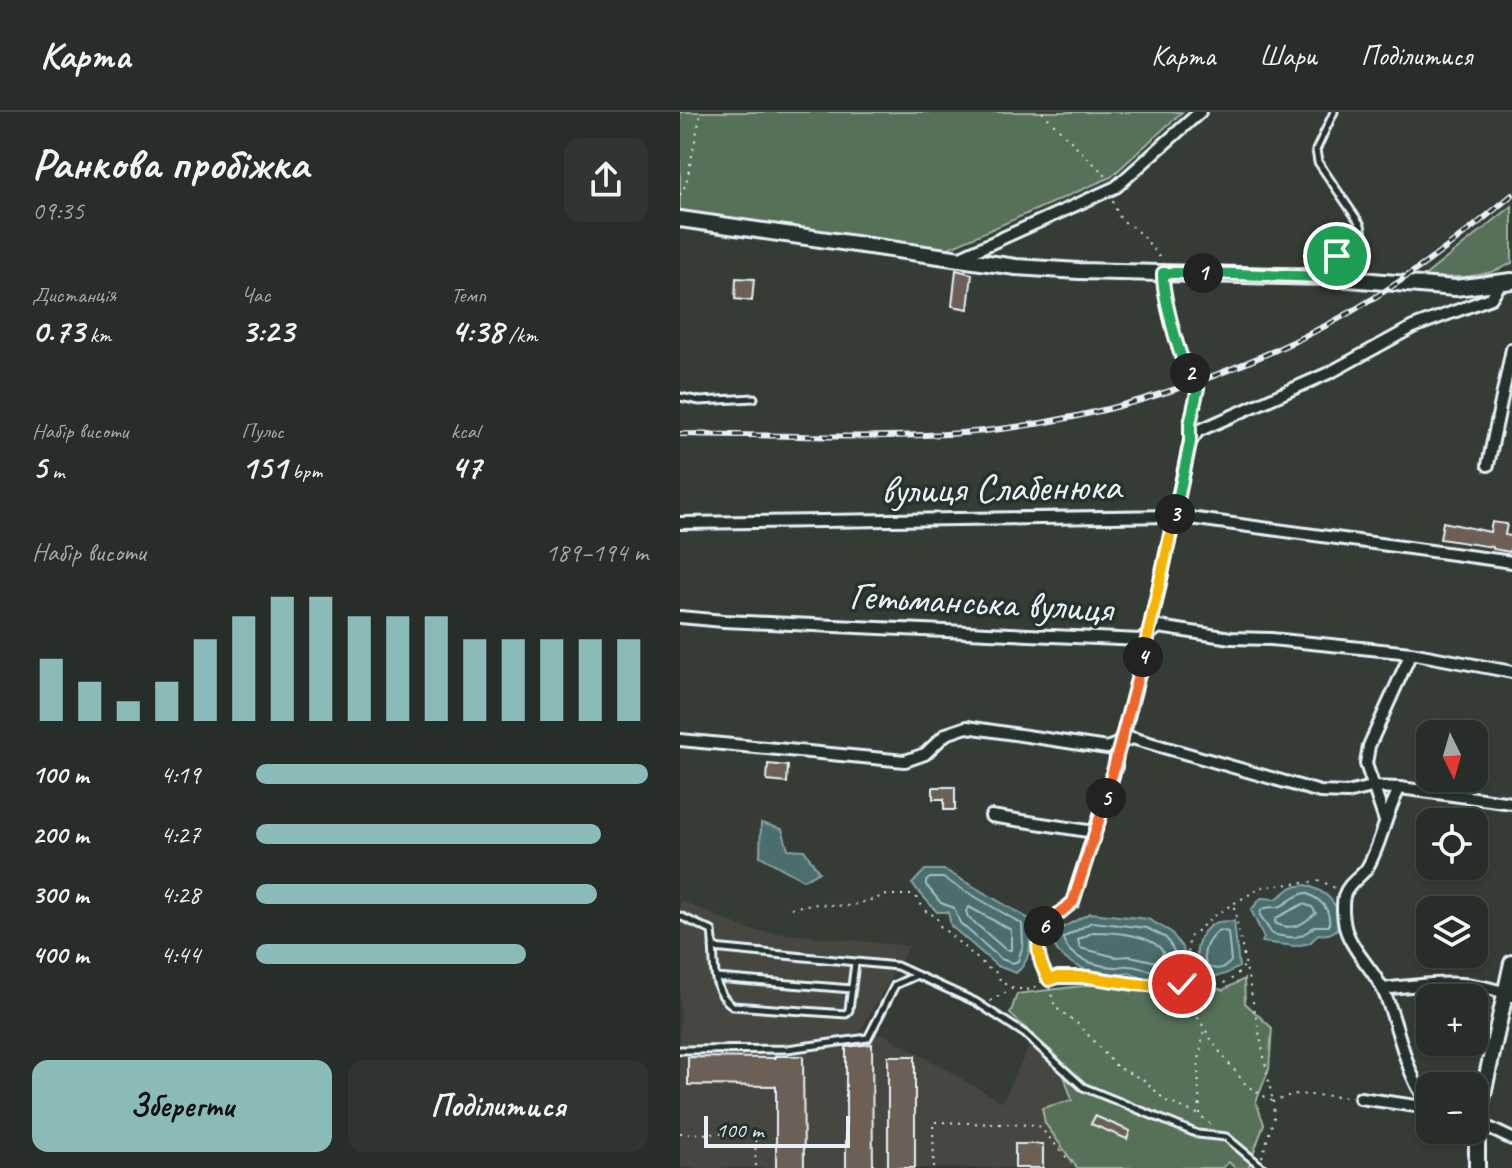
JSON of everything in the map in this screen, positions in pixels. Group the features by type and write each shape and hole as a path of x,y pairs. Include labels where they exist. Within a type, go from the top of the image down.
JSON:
{"street":[{"path":"954,260 1116,187 1200,112"},
{"path":"680,219 954,260 1079,271 1325,277 1455,288 1509,278"},
{"path":"1075,892 1116,767 1119,744 1149,635 1190,442 1198,431 1331,372 1413,327 1491,298 1509,278"},
{"path":"1488,465 1512,349"},
{"name":"вулиця Слабенюка","path":"680,523 1175,516 1512,562"},
{"name":"Гетьманська вулиця","path":"680,617 1125,640 1141,640 1159,627 1231,638 1411,653 1512,672"},
{"path":"1385,821 1366,764 1369,746 1411,653"},
{"path":"680,740 905,761 925,754 946,734 967,727 1107,748 1125,739 1142,740 1320,792 1400,788 1512,803"},
{"path":"1400,788 1365,870 1345,894 1345,929 1352,945 1383,989 1416,1082"},
{"path":"991,816 1094,832"},
{"path":"1488,1072 1508,994 1512,963"},
{"path":"1383,989 1450,982 1508,994"},
{"path":"1360,1098 1416,1104"},
{"path":"1488,1127 1512,1139"},
{"path":"1476,1144 1477,1168"}],"lane":[{"path":"1325,277 1330,263 1362,242 1364,233 1318,162 1316,150 1334,112"},
{"path":"680,397 700,401 754,398"},
{"path":"680,916 708,927 713,935 716,978 726,1001 733,1006 840,1015 849,1010 855,963"},
{"path":"713,948 897,966 918,974 984,1008 1025,1034 1083,1087 1198,1134 1226,1137 1262,1166"},
{"path":"680,1050 787,1049 868,1038 895,985 918,974"},
{"path":"716,978 852,989"}],"path":[{"path":"680,195 686,184 701,112"},
{"path":"1042,112 1116,187 1113,200 1118,216 1124,224 1136,230 1163,261 1176,341 1186,369 1193,375 1198,388 1190,424 1190,442"},
{"path":"1246,962 1240,974 1232,980 1207,985 1192,976 1188,960 1189,938 1216,914 1262,887 1321,881 1345,894"},
{"path":"1075,892 1073,902 1047,920 1040,931 1037,958 1047,978 1055,1007 1079,1025 1117,1067 1144,1080 1166,1101 1200,1115 1226,1137"},
{"path":"791,908 812,904 850,906 887,895 914,895 928,914 936,915 939,925 997,973 1001,982 1013,988 1031,990 1047,978 1088,977 1160,987 1182,984 1192,976"},
{"path":"1234,906 1273,1102 1274,1117 1262,1166"},
{"path":"1160,987 1187,1000 1247,1086 1273,1102"},
{"path":"984,1008 994,997 1013,988"},
{"path":"1200,1115 1198,1067 1204,1027"},
{"path":"1273,1102 1293,1094 1360,1098"},
{"path":"934,1168 933,1122 1038,1125 1076,1168"},
{"path":"680,1133 755,1135 756,1168"}],"shaded area":[{"path":"680,900 749,930 909,946 860,1032 886,1035 1002,1102 1030,1044 1079,1091 1243,1152 1252,1168 680,1168"}],"green space":[{"path":"680,112 1182,112 1111,177 944,250 680,210"},
{"path":"1512,206 1512,263 1480,275 1423,277"},
{"path":"1244,979 1245,1003 1272,1028 1269,1069 1256,1102 1264,1124 1248,1168 1235,1168 1229,1162 1222,1168 1077,1168 1045,1123 1042,1108 1072,1100 1058,1057 1010,1014 1017,994 1106,983 1148,992 1192,981 1223,990"}],"water":[{"path":"761,823 782,829 788,849 804,850 819,872 803,880 760,856"},
{"path":"925,870 945,870 1031,920 1028,955 1016,973 997,966 951,926 948,912 937,912 912,884"},
{"path":"1306,885 1325,894 1334,904 1339,916 1335,930 1318,934 1310,943 1295,946 1262,942 1264,938 1251,910 1261,898 1276,899 1292,887"},
{"path":"1090,913 1148,919 1171,932 1184,950 1179,961 1183,976 1179,981 1165,982 1129,973 1107,974 1085,969 1066,959 1058,952 1052,933"},
{"path":"1234,921 1239,967 1221,975 1202,974 1197,960 1200,939 1215,923"}],"building":[{"path":"956,270 972,274 968,309 952,306"},
{"path":"736,278 754,279 752,301 735,299"},
{"path":"1443,522 1490,532 1492,522 1507,524 1505,535 1512,536 1510,552 1440,539"},
{"path":"768,764 788,766 787,783 767,781"},
{"path":"933,787 955,787 955,810 944,810 944,799 933,799"},
{"path":"872,1044 873,1168 846,1168 846,1047"},
{"path":"803,1056 804,1168 776,1168 776,1086 688,1085 688,1057"},
{"path":"888,1056 915,1056 915,1168 888,1168"},
{"path":"1095,1116 1130,1131 1127,1139 1091,1124"},
{"path":"1015,1144 1043,1144 1043,1168 1015,1168"}],"railway":[{"path":"680,434 947,434 1046,422 1144,399 1238,366 1329,324 1424,264 1512,195"}],"route":[{"path":"1182,984 1146,987 1126,981 1115,983 1066,976 1049,980 1037,958 1040,931 1047,920 1073,902 1116,767 1116,753 1149,635 1190,442 1190,424 1198,388 1193,375 1186,369 1176,341 1163,273 1325,277 1330,263 1337,256"}]}
